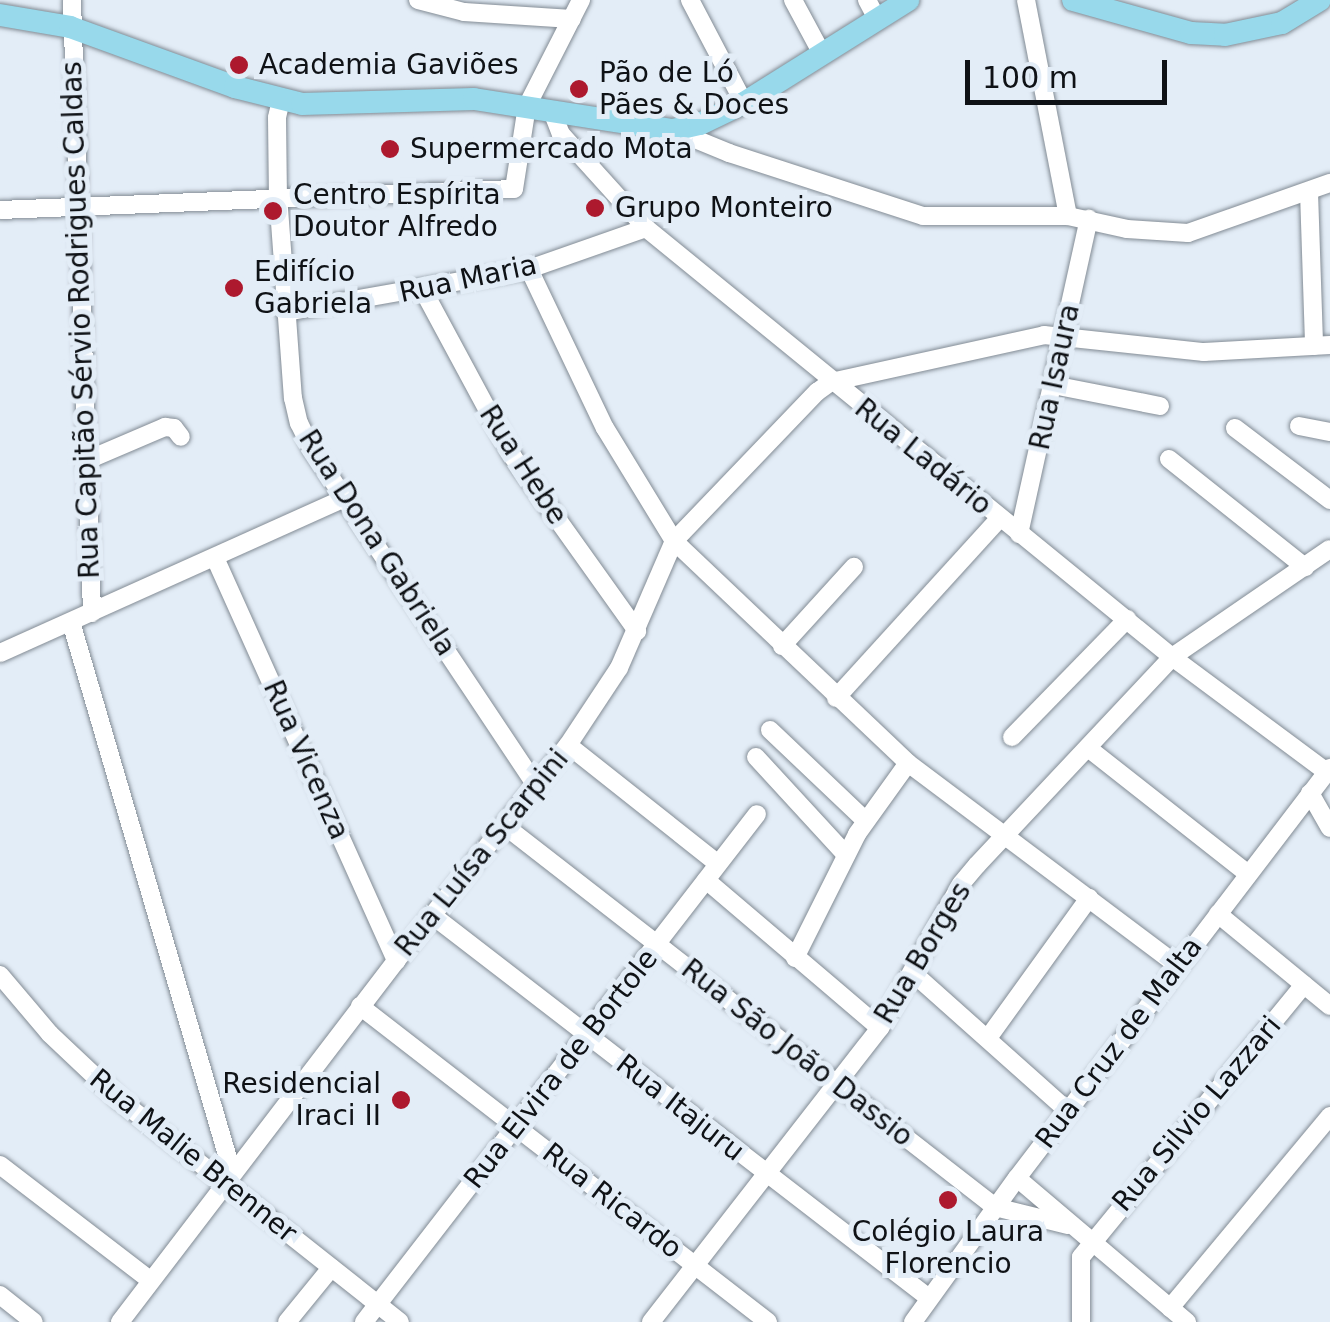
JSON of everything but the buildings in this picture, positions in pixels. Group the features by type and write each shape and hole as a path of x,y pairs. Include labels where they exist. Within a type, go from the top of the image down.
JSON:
{"main road":[{"path":"0,15 70,27 282,100 351,104 474,99 673,130 700,124 744,103 821,52 872,10 908,0"},
{"path":"1073,0 1191,33 1225,35 1282,23 1320,0"}],"street":[{"name":"Rua Capitão Sérvio Rodrigues Caldas","path":"72,0 70,27 90,459 92,613"},
{"path":"418,0 464,12 572,19"},
{"path":"0,210 514,189 527,106 582,0"},
{"path":"690,0 744,103"},
{"path":"793,0 821,52"},
{"path":"1026,0 1068,216"},
{"name":"Rua Dona Gabriela","path":"282,100 277,118 278,196 285,312 299,423 536,785"},
{"name":"Rua Ladário","path":"552,111 560,134 646,228 1172,657 1328,770"},
{"path":"673,130 729,153 923,216 1068,216 1127,228 1188,233 1330,184"},
{"path":"831,382 1064,334 1149,349 1204,352 1322,346 1308,192"},
{"name":"Rua Isaura","path":"1019,534 1089,219"},
{"name":"Rua Maria","path":"285,312 529,269 646,228"},
{"path":"529,269 605,428 674,541 908,763 1178,966"},
{"name":"Rua Hebe","path":"423,290 513,457 638,632"},
{"name":"Rua Luísa Scarpini","path":"120,1322 360,1006 568,745 605,692 638,632 674,541 831,382"},
{"path":"1053,385 1160,406"},
{"path":"90,459 165,426 174,428 181,437"},
{"path":"1300,426 1330,432"},
{"path":"1235,428 1330,500"},
{"path":"1169,459 1305,567"},
{"path":"0,653 216,560 345,498"},
{"path":"836,698 1000,519"},
{"name":"Rua Borges","path":"650,1322 880,1028 962,884 1004,836 1172,657 1330,549"},
{"name":"Rua Vicenza","path":"216,560 396,961"},
{"path":"782,646 854,566"},
{"path":"1012,737 1127,618"},
{"path":"71,622 228,1178"},
{"path":"770,730 865,820"},
{"path":"568,745 718,864"},
{"path":"1088,748 1248,874"},
{"path":"756,757 846,855"},
{"path":"795,958 865,820 908,763"},
{"name":"Rua Cruz de Malta","path":"913,1322 1017,1178 1328,770"},
{"path":"1310,793 1330,828"},
{"name":"Rua Elvira de Bortole","path":"364,1322 756,814"},
{"name":"Rua São João Dassio","path":"505,826 995,1208"},
{"path":"706,880 880,1028"},
{"path":"988,1038 1090,898"},
{"path":"1218,914 1330,1006"},
{"name":"Rua Itajuru","path":"432,915 929,1298"},
{"path":"914,973 1068,1111"},
{"name":"Rua Malie Brenner","path":"0,975 50,1034 97,1079 228,1178 330,1268 400,1322"},
{"name":"Rua Silvio Lazzari","path":"1090,1243 1304,985"},
{"name":"Rua Ricardo","path":"360,1006 768,1322"},
{"path":"1170,1308 1330,1116"},
{"path":"1313,1136 1330,1151"},
{"path":"0,1165 151,1281"},
{"path":"1017,1178 1187,1322"},
{"path":"995,1208 1068,1225"},
{"path":"1081,1322 1079,1262 1090,1243"},
{"path":"287,1322 330,1268"},
{"path":"0,1295 34,1322"}],"place":[{"name":"Academia Gaviões","path":"239,65"},
{"name":"Pão de Ló Pães & Doces","path":"579,89"},
{"name":"Supermercado Mota","path":"390,149"},
{"name":"Grupo Monteiro","path":"595,208"},
{"name":"Centro Espírita Doutor Alfredo","path":"273,211"},
{"name":"Edifício Gabriela","path":"234,288"},
{"name":"Residencial Iraci II","path":"401,1100"},
{"name":"Colégio Laura Florencio","path":"948,1200"}]}
